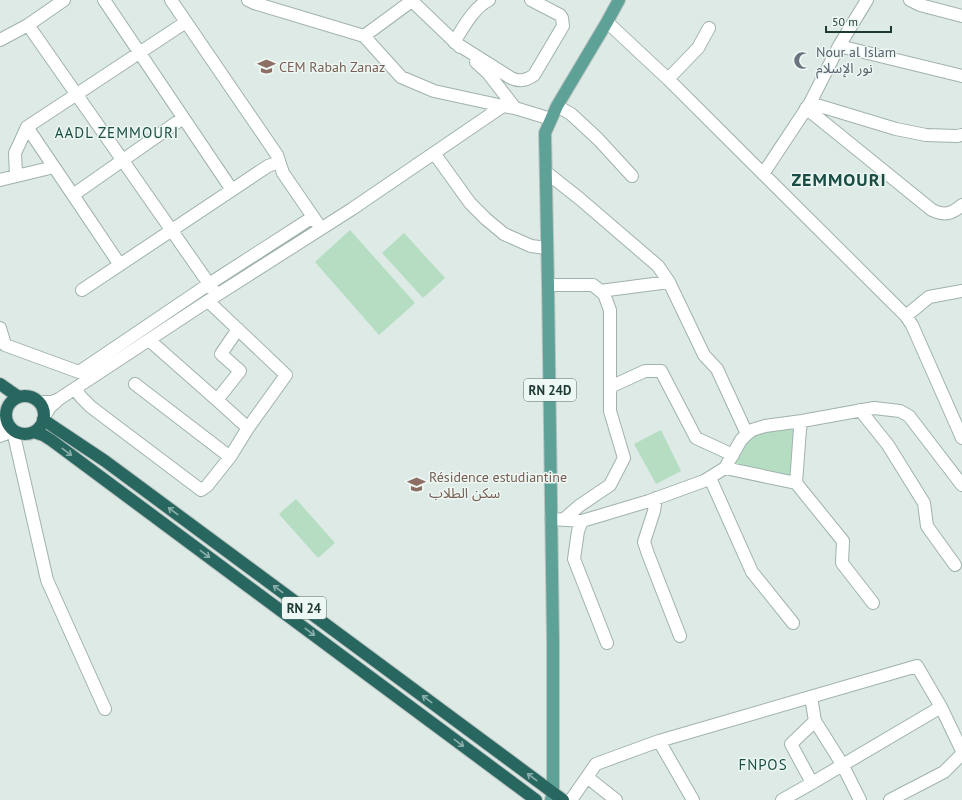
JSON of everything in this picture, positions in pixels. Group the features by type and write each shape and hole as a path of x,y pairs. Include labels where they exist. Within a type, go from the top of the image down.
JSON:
{"highway":[{"path":"0,384 19,396 30,397 39,402 43,409 44,418 38,429 29,434 13,431 3,417 7,406 19,396"},
{"name":"RN 24","path":"44,418 51,426 105,461 552,796 563,800"},
{"name":"RN 24","path":"34,432 52,440 536,800"}],"main road":[{"name":"RN 24D","path":"552,796 553,642 557,520 548,285 545,133 557,106 619,0"}],"street":[{"path":"0,40 28,25 64,0"},
{"path":"104,0 232,190"},
{"path":"171,0 277,155 283,173 321,228"},
{"path":"248,0 364,36 401,77 434,91 509,107 551,119"},
{"path":"364,36 412,0 488,73 509,107"},
{"path":"454,42 476,10 489,0"},
{"path":"454,42 514,80 522,81 530,78 536,72 562,30 564,22 560,15 531,0"},
{"path":"763,174 808,106 839,46 867,0"},
{"path":"910,0 920,6 962,16"},
{"path":"16,176 15,153 27,127 186,22"},
{"path":"607,22 668,79 906,316 912,325 962,438"},
{"path":"28,25 209,284 212,298 238,329 286,375 248,428 230,457 207,486 201,490 91,407 81,397 75,388"},
{"path":"668,79 698,48 709,28"},
{"path":"839,46 962,76"},
{"path":"557,106 571,114 598,139 632,176"},
{"path":"808,106 926,136 962,135"},
{"path":"808,106 932,210 945,214 957,210 962,205"},
{"path":"44,418 50,408 58,400 75,388 212,298 352,209 434,153 509,107"},
{"path":"73,195 183,118"},
{"path":"27,127 120,265"},
{"path":"434,153 470,203 486,219 504,234 531,246 547,248"},
{"path":"82,290 268,166 279,162"},
{"path":"0,180 54,167"},
{"path":"546,172 658,266 669,282 704,355 717,369 747,434"},
{"path":"0,328 5,345 80,372 209,284 313,217"},
{"path":"600,291 669,282"},
{"path":"548,285 593,285 604,294 610,310 610,412 624,458 610,485 557,520"},
{"path":"906,316 929,297 962,291"},
{"path":"217,400 240,371 221,354 238,329"},
{"path":"149,340 248,428"},
{"path":"610,387 645,371 661,371 696,438 733,455"},
{"path":"135,384 230,457"},
{"path":"39,402 46,403 58,400"},
{"path":"557,520 582,521 656,498 710,478 725,468 741,440 752,430 765,426 874,408 900,411 909,416 962,485"},
{"path":"860,410 888,445 924,504 928,526 955,565"},
{"path":"796,483 800,429 802,421"},
{"path":"0,436 13,431 47,580 105,709"},
{"path":"725,468 796,483 843,541 842,563 874,602"},
{"path":"710,478 752,572 793,623"},
{"path":"656,498 654,511 644,542 680,636"},
{"path":"582,521 578,531 574,559 607,643"},
{"path":"571,800 596,764 658,741 917,666 940,707 962,753 944,772 890,800"},
{"path":"810,697 815,721 842,764 860,800"},
{"path":"782,800 940,707"},
{"path":"812,783 791,744 815,721"},
{"path":"658,741 693,800"},
{"path":"587,778 616,800"}],"green space":[{"path":"350,230 415,303 379,335 315,262"},
{"path":"404,233 445,278 423,298 382,253"},
{"path":"789,427 793,430 792,472 788,476 733,467 734,458 752,434"},
{"path":"661,430 681,471 656,484 634,444"},
{"path":"296,499 335,543 318,558 279,514"}],"place":[{"name":"Nour al Islam نور الإسلام","path":"803,60"},
{"name":"CEM Rabah Zanaz","path":"266,67"},
{"name":"Résidence estudiantine سكن الطلاب","path":"416,485"}],"district":[{"name":"AADL ZEMMOURI","path":"117,133"},
{"name":"ZEMMOURI","path":"839,180"},
{"name":"FNPOS","path":"763,765"}]}
